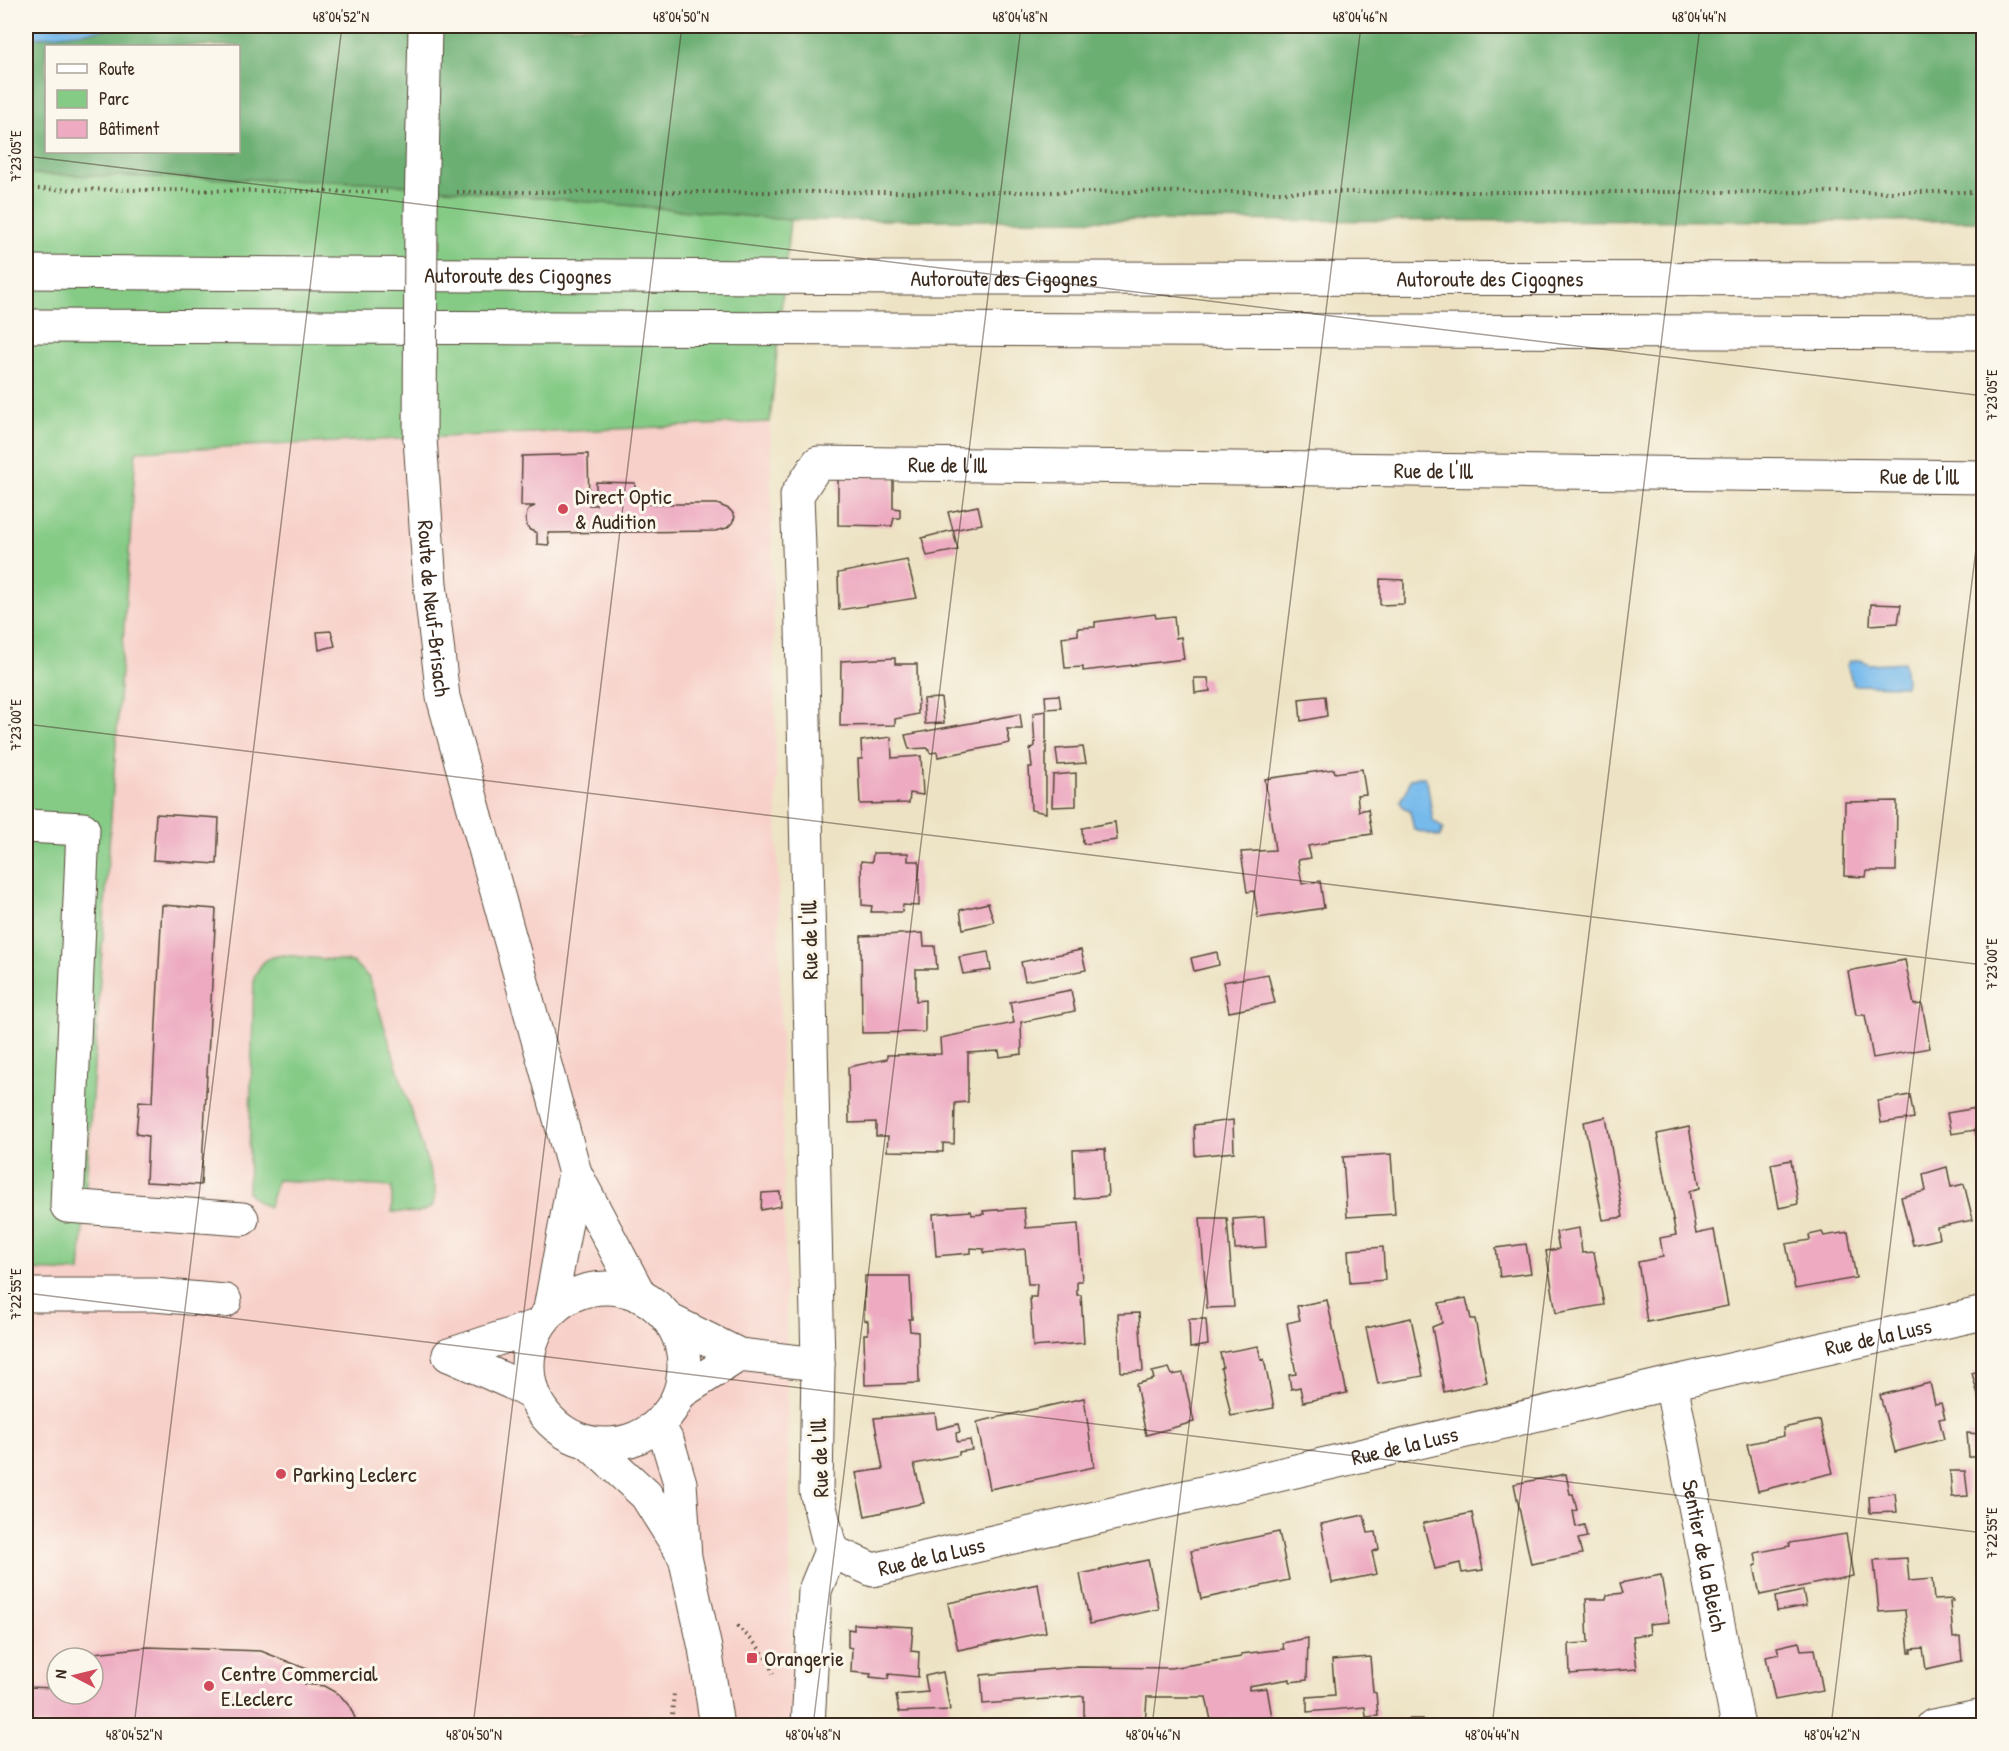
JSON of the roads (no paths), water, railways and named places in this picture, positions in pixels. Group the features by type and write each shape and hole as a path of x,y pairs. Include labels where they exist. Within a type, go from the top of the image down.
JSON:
{"main road":[{"name":"Route de Neuf-Brisach","path":"425,26 421,203 420,438 430,584 442,697 575,1173 638,1292"},
{"name":"Autoroute des Cigognes","path":"26,272 900,278 1983,279"},
{"path":"26,326 1983,333"},
{"name":"Rue de l'Ill","path":"831,1551 816,1491 818,1364 797,495 818,463 1983,477"},
{"path":"26,826 84,830 67,1206 242,1219"},
{"name":"Route de Neuf-Brisach","path":"544,1317 575,1173"},
{"path":"685,1557 646,1495 590,1444 555,1427 532,1394 449,1355 544,1317 591,1287 638,1292 673,1322 740,1355 818,1364"},
{"path":"26,1296 154,1295 225,1301"},
{"name":"Rue de la Luss","path":"831,1551 873,1570 1671,1383 1983,1313"},
{"path":"532,1394 527,1359 544,1317"},
{"path":"673,1322 686,1357 680,1393"},
{"path":"590,1444 627,1442 658,1425 680,1393 740,1355"},
{"name":"Sentier de la Bleich","path":"1671,1383 1738,1725"},
{"path":"658,1425 668,1443 680,1483 685,1557 705,1648 717,1725"},
{"path":"808,1725 815,1590 831,1551"},
{"path":"1933,1725 1983,1716"}],"water":[{"path":"26,26 137,26 26,39"},
{"path":"1850,661 1870,664 1904,662 1905,686 1853,685 1847,665"},
{"path":"1424,777 1427,781 1433,820 1443,828 1440,837 1414,830 1410,811 1403,807 1400,801 1411,779"}],"place":[{"name":"Direct Optic & Audition","path":"563,509"},
{"name":"Parking Leclerc","path":"281,1474"},
{"name":"Orangerie","path":"752,1658"},
{"name":"Centre Commercial E.Leclerc","path":"209,1686"}]}
